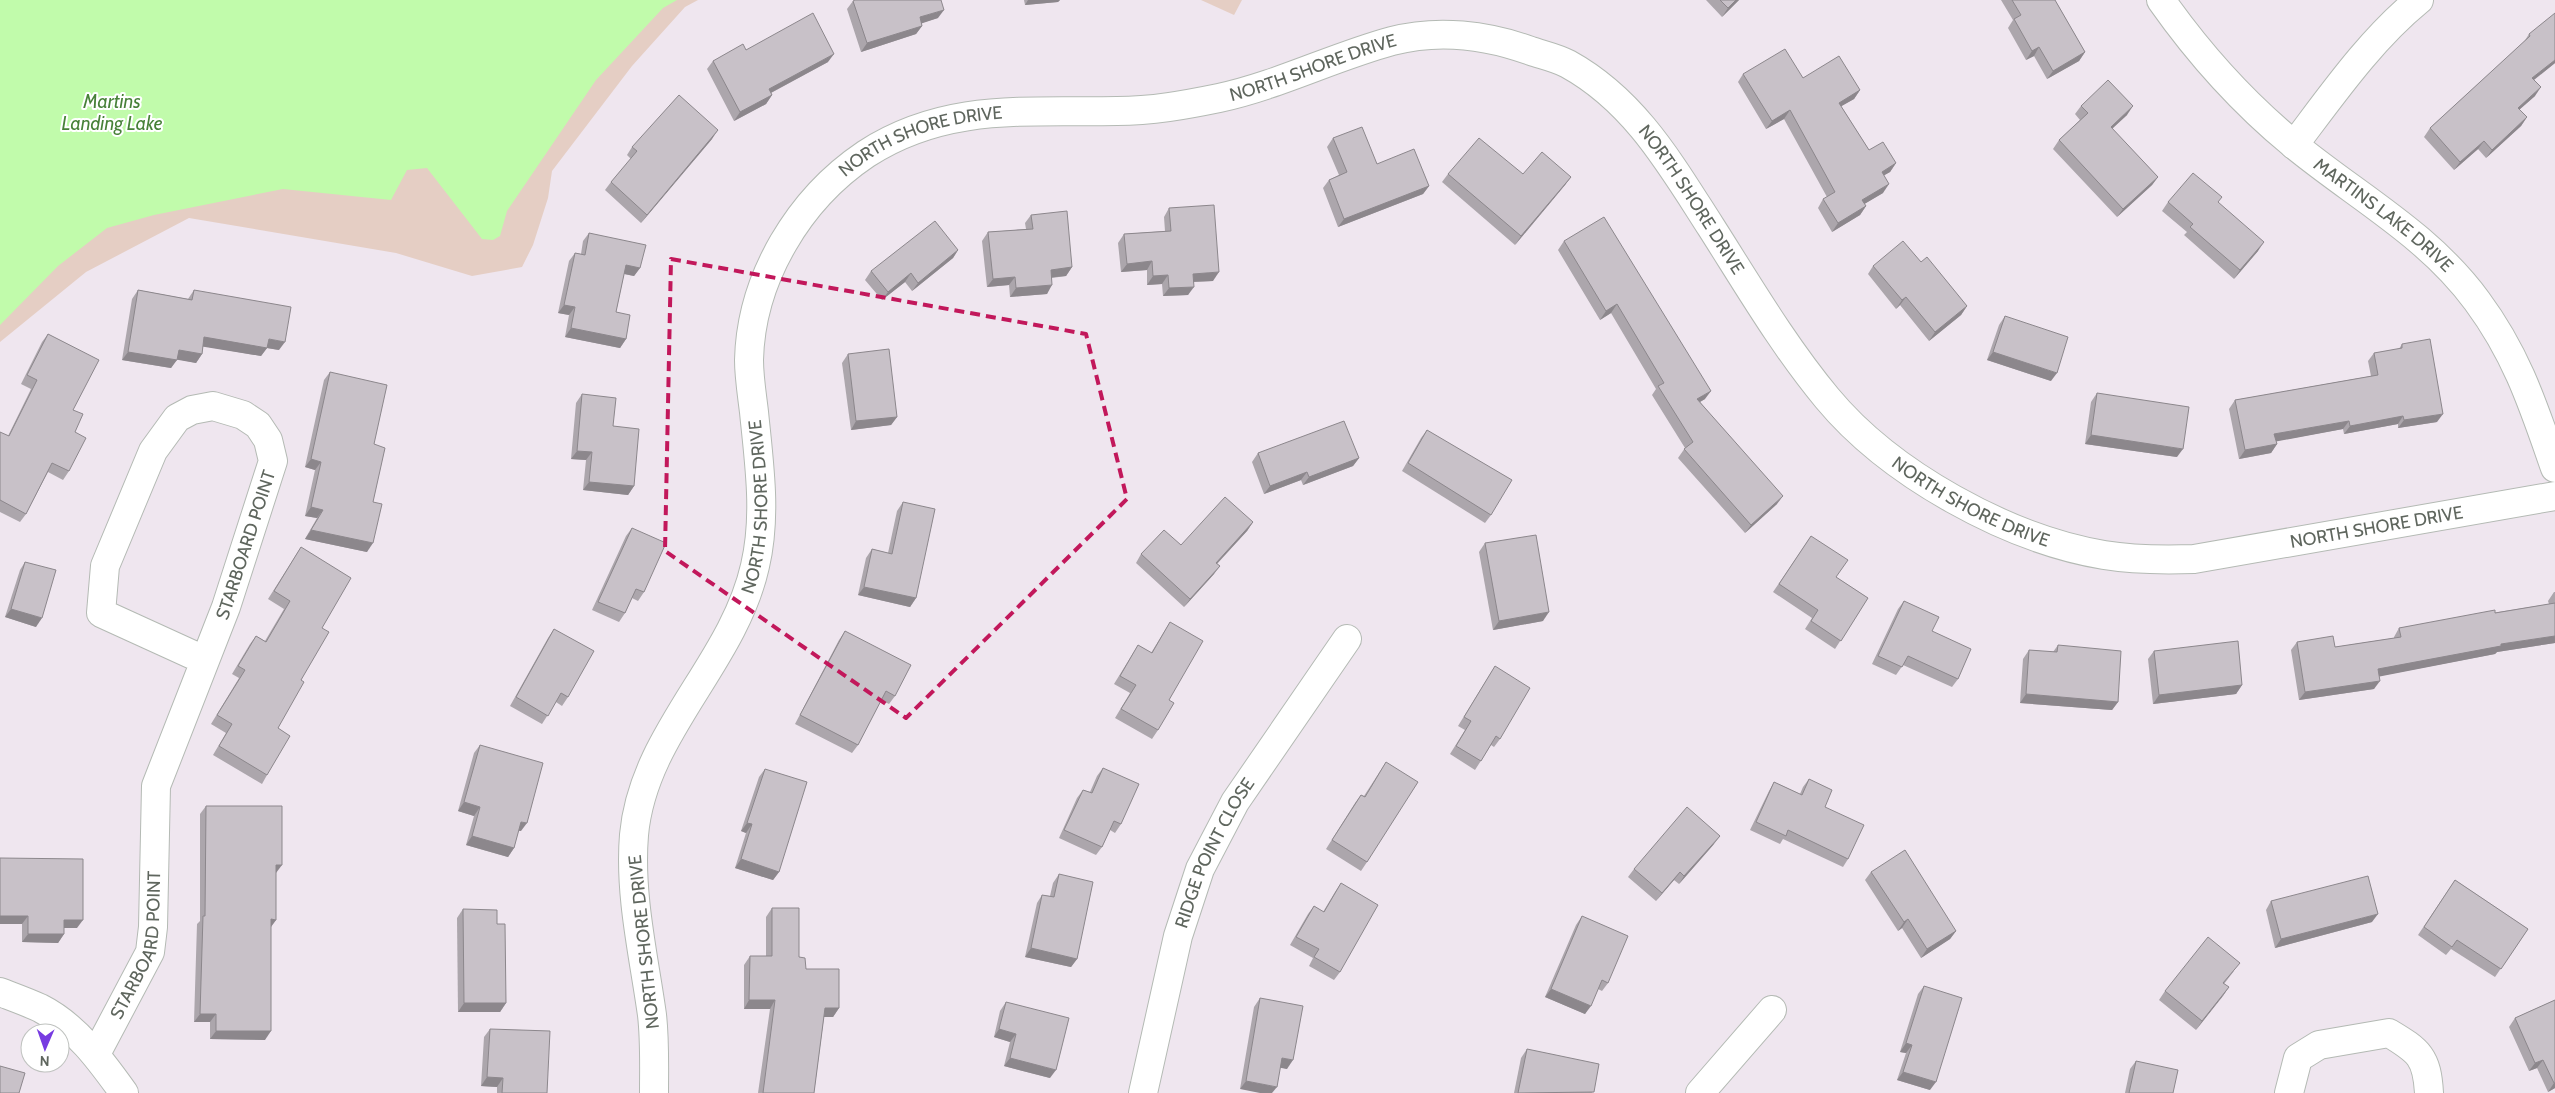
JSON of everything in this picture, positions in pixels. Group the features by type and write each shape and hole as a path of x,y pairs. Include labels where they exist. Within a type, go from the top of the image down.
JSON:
{"street":[{"name":"MARTINS LAKE DRIVE","path":"2161,0 2191,43 2239,96 2294,145 2412,232 2444,262 2476,300 2500,335 2524,379 2555,468"},
{"path":"2294,145 2346,76 2419,0"},
{"name":"NORTH SHORE DRIVE","path":"654,1093 653,1026 634,884 634,835 642,794 655,756 732,629 755,567 763,497 749,363 753,327 762,288 778,251 803,213 833,180 869,152 916,128 962,116 999,112 1124,112 1175,107 1245,92 1397,40 1446,34 1499,40 1566,63 1624,104 1659,145 1793,355 1832,404 1866,438 1903,468 1972,509 2015,530 2099,554 2147,560 2194,560 2555,496"},
{"name":"STARBOARD POINT","path":"96,1054 150,952 153,927 156,786 226,608 273,461 268,440 258,425 243,415 214,406 192,410 178,418 153,451 105,566 101,613 204,660"},
{"name":"RIDGE POINT CLOSE","path":"1143,1093 1178,936 1200,869 1235,802 1347,639"},
{"path":"0,992 41,1009 68,1028 96,1054 124,1093"},
{"path":"1700,1093 1772,1010"},
{"path":"2289,1093 2298,1058 2318,1045 2389,1033 2414,1048 2428,1069 2429,1093"}],"highlighted area":[{"path":"671,259 1086,334 1127,499 906,718 665,551"}],"shaded area":[{"name":"Martins Landing Lake","path":"0,0 698,0 685,7 632,66 552,171 548,198 533,245 522,267 472,276 396,253 189,218 86,272 0,342"},
{"path":"1201,0 1242,0 1234,15"}],"water":[{"name":"Martins Landing Lake","path":"0,0 677,0 663,8 596,80 507,211 500,236 493,240 482,239 427,168 407,170 391,200 283,189 154,215 107,228 58,266 0,325"}],"building":[{"path":"941,0 944,10 920,17 922,26 867,43 853,1"},
{"path":"1720,0 1736,0 1728,8"},
{"path":"2012,0 2055,0 2085,52 2053,71 2039,47 2032,51 2014,19 2021,15"},
{"path":"813,13 834,54 769,89 772,95 740,112 713,61 743,44 746,50"},
{"path":"2555,13 2555,60 2532,78 2541,87 2518,108 2527,117 2492,150 2484,141 2460,162 2430,128 2530,36 2529,34"},
{"path":"1785,49 1803,78 1839,56 1860,90 1839,103 1869,150 1883,142 1896,163 1882,172 1889,184 1862,200 1866,206 1838,223 1823,199 1835,192 1790,110 1772,121 1743,74"},
{"path":"2108,80 2133,106 2111,127 2158,177 2123,209 2059,140 2088,113 2081,106"},
{"path":"679,95 718,130 647,215 611,182 637,151 632,147"},
{"path":"1362,127 1377,164 1414,149 1429,186 1344,219 1329,180 1347,172 1333,138"},
{"path":"1479,138 1523,174 1542,152 1571,177 1521,236 1448,174"},
{"path":"2193,173 2222,197 2218,202 2264,242 2240,270 2190,227 2193,224 2168,202"},
{"path":"1214,205 1219,272 1193,274 1194,287 1169,288 1168,275 1153,276 1152,261 1127,264 1124,234 1171,231 1169,208"},
{"path":"1067,211 1072,267 1051,270 1052,285 1016,288 1015,277 993,279 988,232 1033,229 1031,215"},
{"path":"1604,217 1711,391 1697,399 1783,496 1751,525 1684,449 1693,442 1658,386 1664,383 1617,304 1606,311 1564,241"},
{"path":"935,221 958,250 918,283 911,273 888,292 871,271"},
{"path":"589,233 646,245 640,268 626,265 616,312 630,315 626,339 571,328 575,307 564,305 575,253 585,255"},
{"path":"1903,241 1921,262 1927,257 1967,306 1935,332 1906,297 1902,300 1873,266"},
{"path":"138,290 192,300 194,290 291,307 285,342 269,339 267,348 204,337 202,354 179,350 177,360 128,352"},
{"path":"2005,316 2068,337 2057,373 1993,352"},
{"path":"48,334 99,360 73,410 83,414 75,432 86,438 69,471 52,463 26,514 0,500 0,432 9,436 37,380 27,375"},
{"path":"2430,339 2443,414 2404,420 2403,416 2350,426 2349,421 2274,434 2277,444 2245,450 2235,400 2378,375 2374,353 2402,348 2402,344"},
{"path":"889,349 897,417 856,421 848,354"},
{"path":"330,372 387,385 374,444 385,448 373,502 382,504 373,543 311,530 323,510 311,507 321,462 311,459"},
{"path":"2097,393 2189,407 2183,449 2091,435"},
{"path":"582,394 616,398 613,426 639,429 634,486 589,482 592,452 577,451"},
{"path":"1344,421 1359,458 1309,477 1307,472 1270,486 1258,453"},
{"path":"1427,430 1512,480 1491,515 1408,463"},
{"path":"1225,497 1253,522 1216,563 1220,566 1190,599 1141,554 1164,530 1181,545"},
{"path":"903,502 935,509 916,598 864,587 872,549 892,554"},
{"path":"632,528 666,543 644,592 636,589 625,613 598,602"},
{"path":"1536,535 1549,612 1499,621 1485,543"},
{"path":"1811,536 1848,560 1836,577 1868,598 1841,641 1811,621 1818,610 1779,584"},
{"path":"301,547 351,578 322,628 329,632 301,680 304,682 278,728 290,736 267,775 219,746 232,724 217,715 245,670 238,666 256,636 266,642 290,601 274,591"},
{"path":"25,562 56,570 42,618 11,609"},
{"path":"1904,601 1939,617 1932,631 1971,649 1958,679 1908,656 1902,667 1878,656"},
{"path":"2555,603 2555,636 2501,644 2501,646 2378,669 2380,681 2305,692 2297,642 2333,636 2335,647 2401,637 2399,628 2495,610 2495,613"},
{"path":"1170,622 1203,641 1169,700 1174,703 1158,730 1121,709 1136,685 1120,676 1138,645 1152,653"},
{"path":"554,629 594,651 568,697 561,693 548,716 516,697"},
{"path":"845,631 911,665 895,696 886,691 858,745 800,715"},
{"path":"2238,641 2242,685 2159,695 2154,651"},
{"path":"2058,645 2121,651 2118,702 2026,694 2029,650 2057,652"},
{"path":"1495,666 1530,688 1500,739 1496,736 1481,761 1456,746 1471,721 1464,717"},
{"path":"480,745 543,763 527,823 521,822 514,848 472,836 480,807 464,802"},
{"path":"1386,762 1418,782 1367,862 1332,840 1361,795 1365,797"},
{"path":"1103,768 1139,784 1121,824 1114,821 1102,847 1064,830 1083,790 1092,793"},
{"path":"765,769 807,782 779,872 741,859 752,824 747,823"},
{"path":"1809,779 1832,790 1825,807 1864,825 1848,859 1788,830 1786,836 1756,822 1774,782 1802,795"},
{"path":"206,806 282,806 282,865 276,865 276,920 271,919 271,1031 216,1031 216,1014 200,1014 203,916 205,916"},
{"path":"1687,807 1720,836 1684,876 1680,872 1662,893 1634,869"},
{"path":"1905,850 1956,931 1927,949 1908,919 1904,922 1871,872"},
{"path":"0,858 83,859 83,920 64,920 64,934 28,934 28,916 0,916"},
{"path":"1059,874 1093,882 1077,959 1031,948 1042,895 1054,897"},
{"path":"2368,876 2378,914 2281,939 2271,901"},
{"path":"2455,880 2528,929 2501,969 2457,940 2452,947 2424,927"},
{"path":"1341,883 1378,905 1340,972 1314,957 1319,949 1296,937 1314,906 1324,912"},
{"path":"772,908 799,908 799,957 805,958 806,969 839,969 839,1008 825,1008 814,1093 763,1093 775,1000 749,1000 750,956 772,956"},
{"path":"463,909 497,910 497,924 505,924 506,1003 464,1003"},
{"path":"1582,916 1628,936 1608,983 1602,980 1591,1006 1551,989"},
{"path":"2208,937 2240,963 2223,983 2229,987 2202,1021 2165,991"},
{"path":"1924,986 1962,998 1936,1082 1903,1072 1912,1045 1906,1043"},
{"path":"1260,998 1303,1006 1293,1060 1282,1058 1277,1087 1246,1081"},
{"path":"2555,1000 2554,1083 2543,1060 2535,1063 2515,1018"},
{"path":"1006,1002 1069,1018 1056,1070 1010,1058 1016,1034 999,1029"},
{"path":"490,1029 550,1031 547,1093 502,1093 503,1078 487,1077"},
{"path":"1527,1049 1599,1064 1594,1092 1518,1093"},
{"path":"2136,1061 2178,1070 2173,1093 2129,1093"},
{"path":"0,1066 25,1073 19,1093 0,1093"}]}
